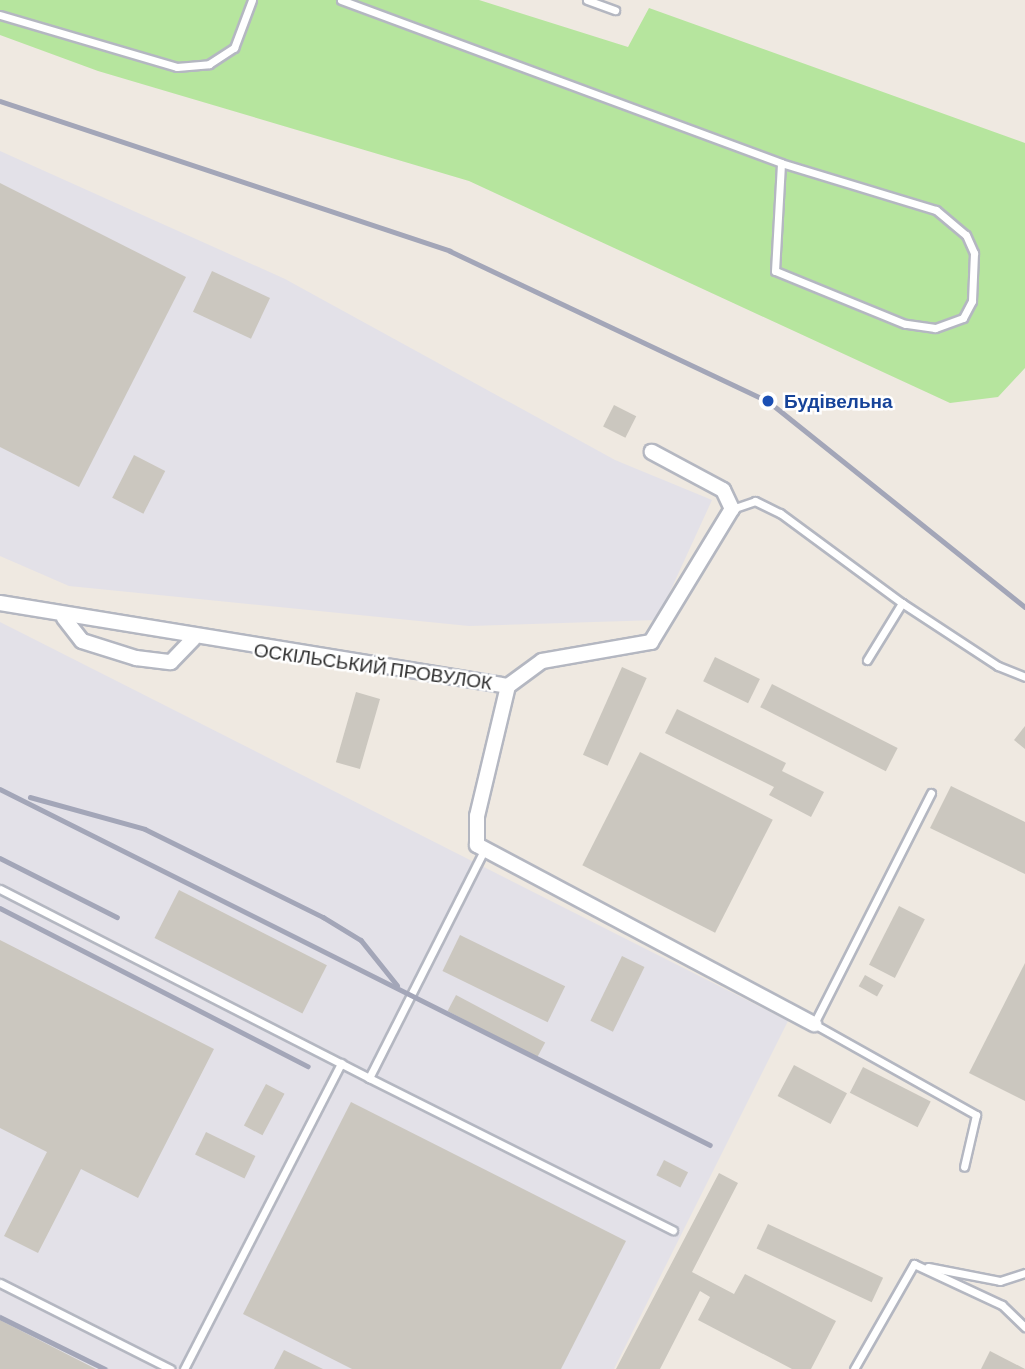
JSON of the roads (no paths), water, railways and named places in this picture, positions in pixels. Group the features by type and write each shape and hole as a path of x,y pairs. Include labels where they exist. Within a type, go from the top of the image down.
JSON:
{"street":[{"path":"652,452 723,490 732,509"},
{"name":"ОСКІЛЬСЬКИЙ ПРОВУЛОК","path":"1,606 193,639 508,686 542,661 651,642 732,509"},
{"path":"64,618 82,641 136,658 171,662 193,639"},
{"path":"508,686 477,816 477,845 814,1024"}],"lane":[{"path":"0,15 177,67 209,64 234,48 252,0"},
{"path":"341,0 781,163 952,220 974,253 972,301 963,318 935,328 905,324 775,271 781,163"},
{"path":"587,0 615,10"},
{"path":"732,509 755,501 780,513 902,603 998,666 1025,677"},
{"path":"867,660 902,603"},
{"path":"931,793 814,1024 976,1115 964,1167"},
{"path":"369,1078 484,850"},
{"path":"0,889 673,1230"},
{"path":"184,1369 341,1063"},
{"path":"914,1264 1000,1281 1025,1273"},
{"path":"914,1264 1002,1305 1025,1327"},
{"path":"854,1369 914,1264"},
{"path":"0,1283 170,1369"}],"railway":[{"path":"0,101 450,251 768,401 1025,607"},
{"path":"0,789 710,1145"},
{"path":"30,797 145,829 323,917 361,940 397,985"},
{"path":"0,858 117,917"},
{"path":"0,908 308,1066"},
{"path":"0,1317 105,1369"}],"place":[{"name":"Будівельна","path":"768,401"}]}
